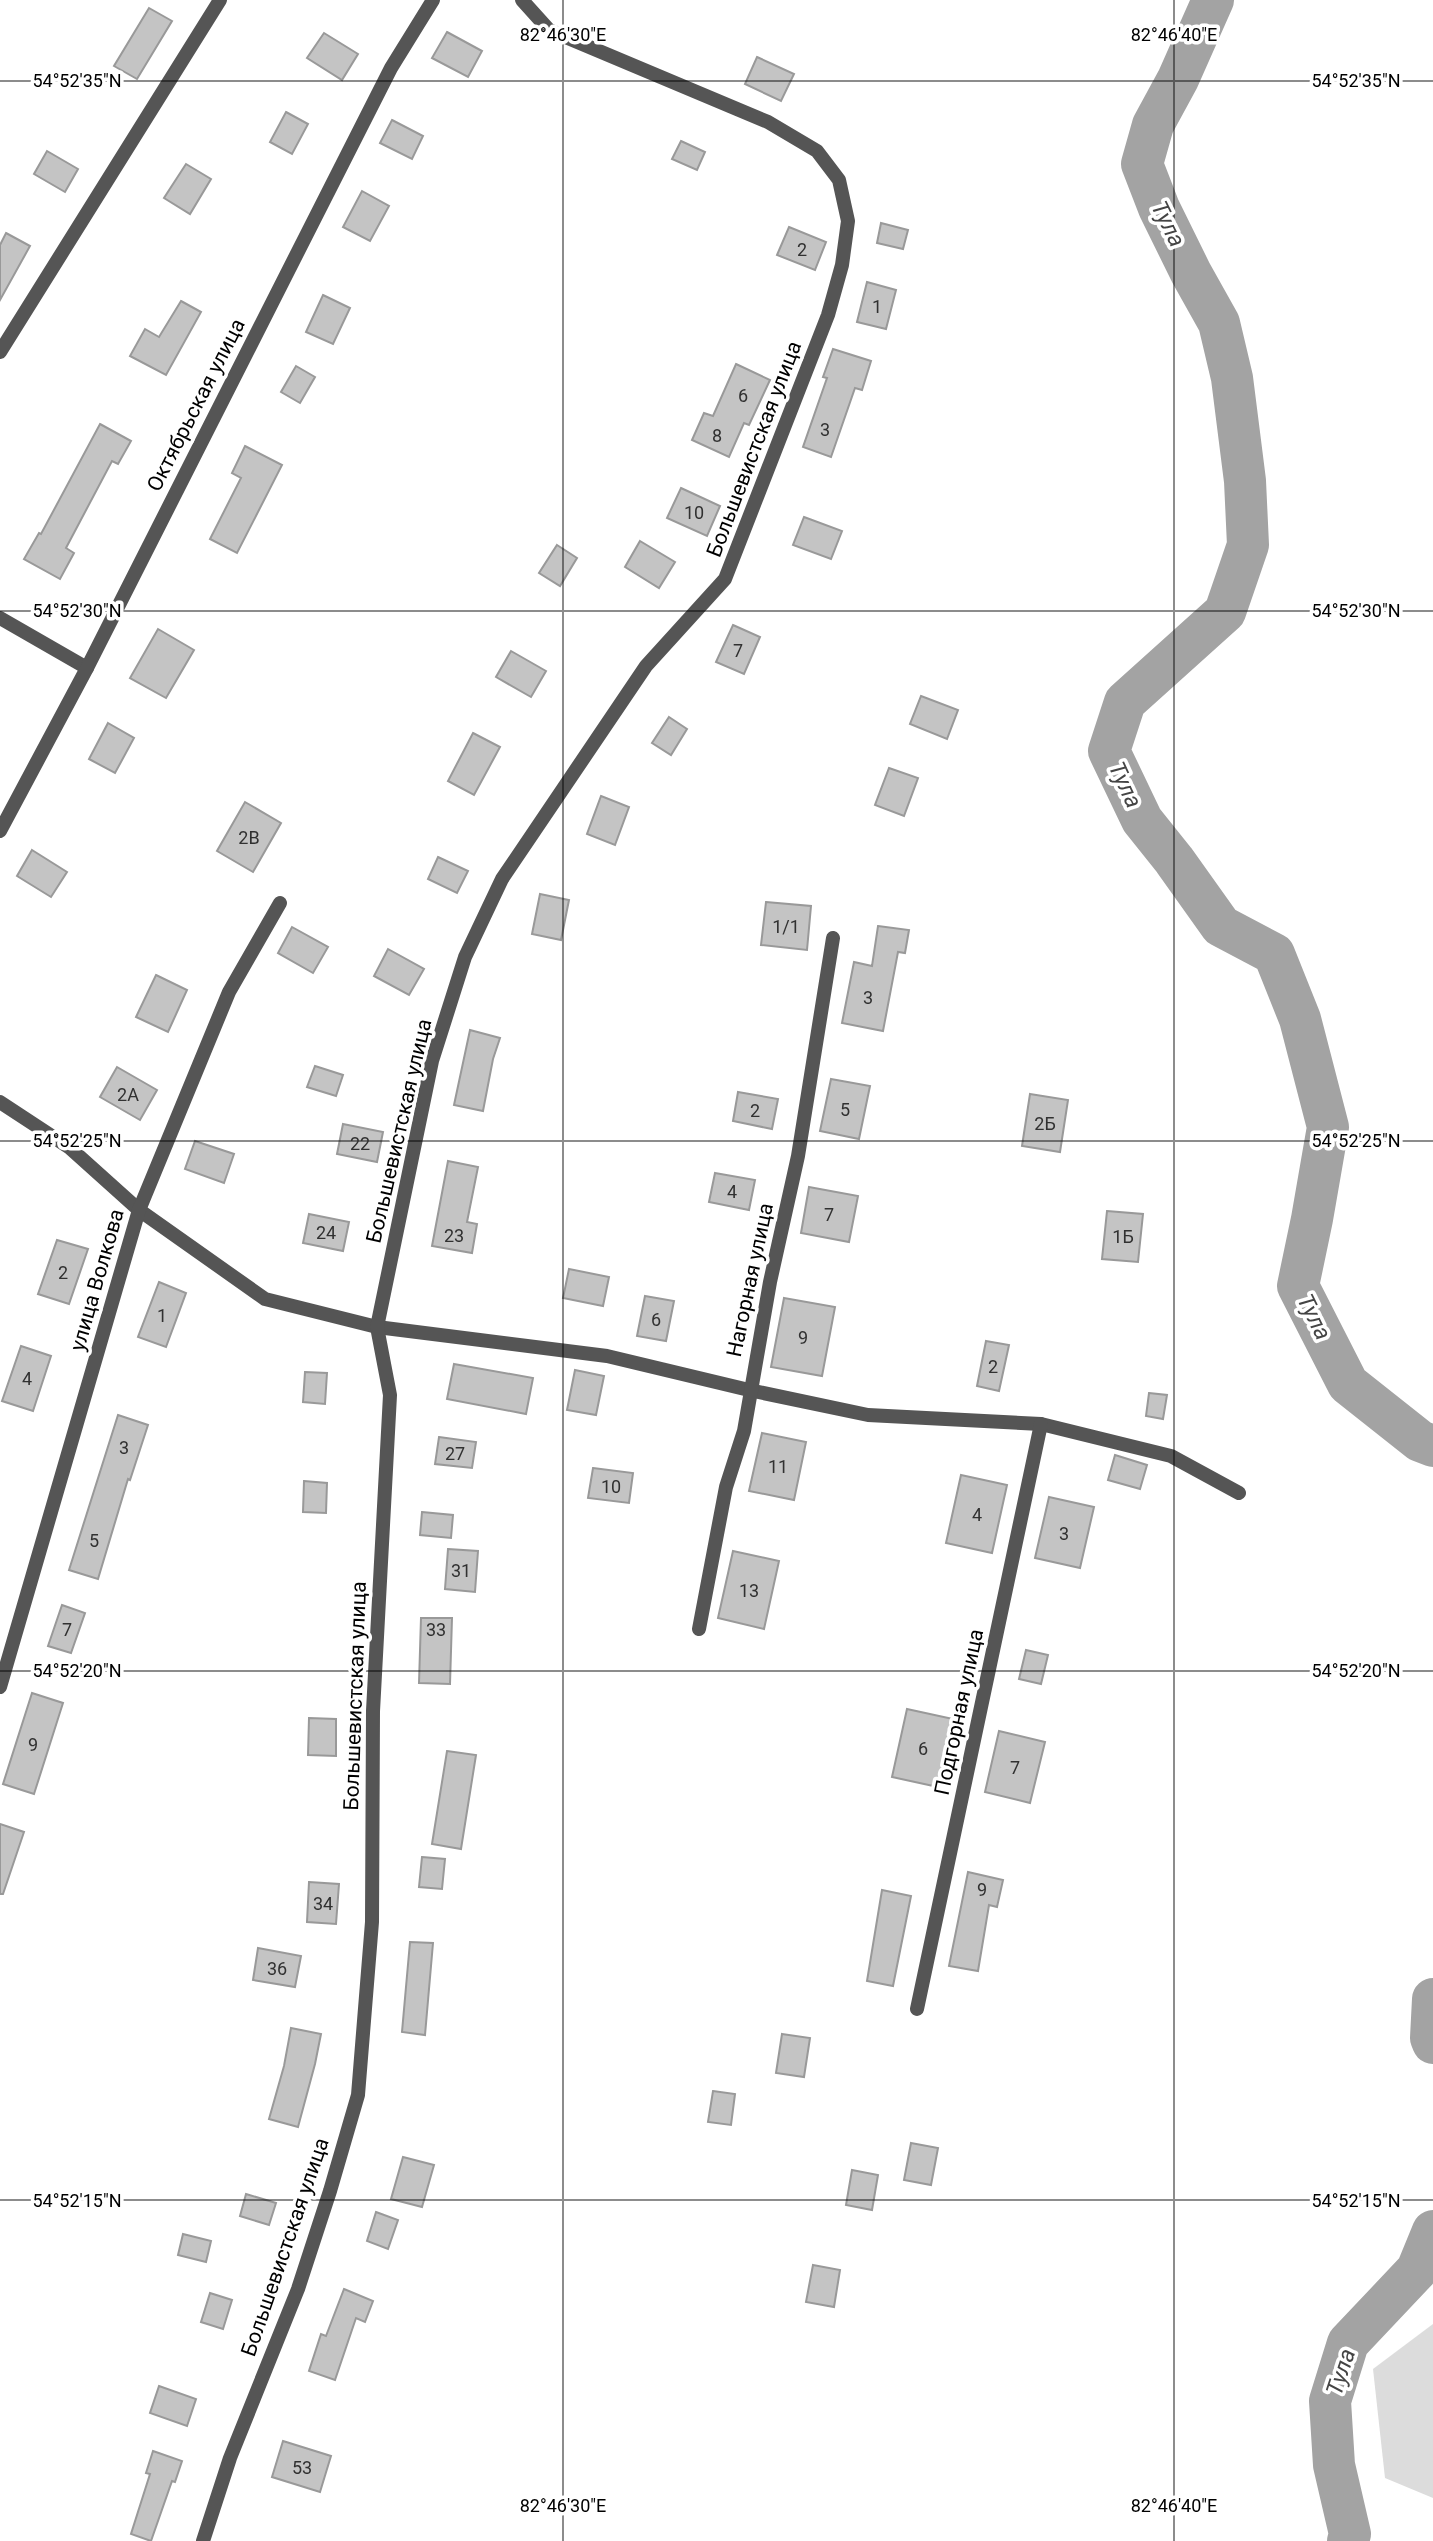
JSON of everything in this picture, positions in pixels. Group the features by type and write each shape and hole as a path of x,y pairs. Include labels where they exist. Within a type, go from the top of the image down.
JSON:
{"street":[{"path":"0,352 220,0"},
{"name":"Октябрьская улица","path":"0,831 87,668 391,68 433,0"},
{"name":"Большевистская улица","path":"202,2541 230,2458 298,2289 358,2095 372,1922 373,1711 390,1395 377,1327 432,1061 465,957 502,879 646,666 725,579 828,315 842,265 848,221 839,180 817,151 768,122 549,30 522,0"},
{"path":"0,618 87,668"},
{"name":"улица Волкова","path":"0,1687 139,1210 229,992 280,903"},
{"name":"Нагорная улица","path":"699,1629 726,1487 744,1432 749,1390 798,1156 833,938"},
{"path":"0,1102 70,1148 139,1210 265,1299 377,1327 607,1356 868,1415 1041,1424 1171,1456 1240,1493"},
{"name":"Подгорная улица","path":"917,2009 1041,1424"}],"shaded area":[{"path":"1433,2324 1433,2498 1385,2478 1373,2369"}],"building":[{"path":"149,8 172,21 137,79 114,66"},
{"path":"447,32 482,51 468,77 432,58"},
{"path":"324,33 358,54 342,80 307,58"},
{"path":"757,57 794,74 781,101 745,84"},
{"path":"286,112 308,124 292,154 270,142"},
{"path":"392,120 423,136 412,159 380,143"},
{"path":"681,141 705,152 697,170 672,159"},
{"path":"47,151 78,169 65,192 34,174"},
{"path":"186,164 211,179 190,214 164,198"},
{"path":"362,191 389,206 370,241 343,227"},
{"path":"881,223 908,230 903,249 877,243"},
{"path":"789,227 826,242 815,270 777,255"},
{"path":"6,233 30,246 0,300 0,245"},
{"path":"867,282 896,290 886,329 857,322"},
{"path":"323,295 350,308 333,344 306,332"},
{"path":"181,301 201,312 166,375 130,356 145,329 159,337"},
{"path":"833,349 871,361 862,390 855,388 831,457 803,447 827,378 823,377"},
{"path":"736,364 770,380 749,425 744,423 729,457 692,440 704,413 713,416"},
{"path":"296,366 315,377 300,403 281,392"},
{"path":"100,424 131,441 118,464 112,461 66,548 74,553 60,579 24,559 39,533 41,534"},
{"path":"245,446 282,465 237,553 210,539 241,478 232,473"},
{"path":"681,488 720,506 707,536 667,518"},
{"path":"804,517 842,531 831,559 793,545"},
{"path":"640,541 675,562 659,588 625,567"},
{"path":"557,545 577,558 560,586 539,573"},
{"path":"733,625 760,637 744,674 716,662"},
{"path":"158,629 194,650 166,698 130,678"},
{"path":"511,651 546,671 531,697 496,677"},
{"path":"921,696 958,710 947,739 910,724"},
{"path":"669,717 687,729 671,755 652,743"},
{"path":"108,723 134,738 115,773 89,759"},
{"path":"473,733 500,747 474,795 448,781"},
{"path":"889,768 918,778 904,816 875,805"},
{"path":"601,796 629,807 615,845 587,834"},
{"path":"245,802 281,823 253,872 217,851"},
{"path":"32,850 67,872 51,897 17,876"},
{"path":"438,857 468,871 457,893 428,879"},
{"path":"540,894 569,900 561,940 532,934"},
{"path":"766,902 811,906 807,950 761,945"},
{"path":"878,926 909,930 905,953 898,952 883,1031 842,1023 854,962 872,966"},
{"path":"292,927 328,947 313,973 278,953"},
{"path":"388,949 424,969 409,995 374,976"},
{"path":"156,975 187,990 168,1032 136,1017"},
{"path":"470,1030 500,1038 483,1111 454,1105"},
{"path":"315,1066 343,1075 336,1096 307,1087"},
{"path":"117,1067 157,1090 140,1120 100,1097"},
{"path":"831,1079 870,1086 859,1139 820,1131"},
{"path":"738,1092 778,1099 772,1129 733,1121"},
{"path":"1030,1094 1068,1100 1060,1152 1022,1146"},
{"path":"343,1124 383,1132 377,1162 337,1154"},
{"path":"195,1141 234,1154 224,1183 185,1169"},
{"path":"448,1161 478,1167 467,1222 477,1224 472,1253 432,1246"},
{"path":"715,1173 755,1180 749,1210 709,1202"},
{"path":"809,1187 858,1196 849,1242 801,1233"},
{"path":"1107,1211 1143,1214 1138,1262 1102,1259"},
{"path":"309,1214 349,1222 343,1251 303,1243"},
{"path":"57,1240 88,1249 69,1304 38,1294"},
{"path":"569,1269 609,1277 603,1306 563,1298"},
{"path":"159,1282 186,1293 166,1347 138,1337"},
{"path":"645,1296 674,1301 666,1341 637,1336"},
{"path":"784,1298 835,1307 822,1376 771,1367"},
{"path":"986,1341 1009,1345 999,1391 977,1386"},
{"path":"21,1346 51,1356 33,1411 2,1401"},
{"path":"454,1364 533,1378 526,1414 447,1399"},
{"path":"575,1370 604,1376 596,1415 567,1410"},
{"path":"305,1372 327,1373 325,1404 303,1402"},
{"path":"1149,1393 1167,1395 1163,1419 1146,1416"},
{"path":"118,1415 148,1425 130,1480 128,1479 98,1579 69,1570"},
{"path":"762,1433 806,1442 794,1500 749,1491"},
{"path":"439,1437 476,1442 472,1468 435,1464"},
{"path":"1115,1455 1147,1465 1140,1489 1108,1480"},
{"path":"593,1468 633,1473 629,1503 588,1498"},
{"path":"961,1475 1007,1485 992,1553 946,1543"},
{"path":"304,1481 327,1483 326,1513 303,1512"},
{"path":"1049,1497 1094,1507 1080,1568 1035,1558"},
{"path":"422,1512 453,1515 451,1538 420,1535"},
{"path":"448,1549 478,1551 475,1592 445,1589"},
{"path":"733,1551 779,1561 764,1629 718,1618"},
{"path":"62,1605 85,1613 71,1653 48,1646"},
{"path":"421,1618 452,1618 450,1684 419,1683"},
{"path":"1026,1650 1048,1655 1041,1684 1019,1679"},
{"path":"32,1693 63,1703 34,1794 3,1784"},
{"path":"907,1709 953,1719 938,1787 892,1777"},
{"path":"309,1718 336,1719 336,1756 308,1755"},
{"path":"999,1731 1045,1742 1030,1803 985,1792"},
{"path":"447,1751 476,1755 461,1849 432,1844"},
{"path":"0,1824 24,1832 3,1894 0,1894"},
{"path":"422,1857 445,1859 442,1889 419,1887"},
{"path":"968,1872 1003,1880 997,1907 989,1905 978,1971 949,1966"},
{"path":"309,1882 339,1884 336,1924 307,1922"},
{"path":"882,1890 911,1896 893,1986 867,1981"},
{"path":"410,1942 433,1943 425,2035 402,2032"},
{"path":"258,1948 301,1956 295,1987 253,1980"},
{"path":"291,2028 321,2034 298,2127 269,2119 284,2066"},
{"path":"782,2034 810,2038 804,2077 776,2073"},
{"path":"713,2091 735,2094 731,2125 708,2122"},
{"path":"911,2143 938,2148 931,2185 904,2180"},
{"path":"403,2157 434,2165 422,2207 391,2199"},
{"path":"852,2170 878,2175 872,2210 846,2205"},
{"path":"246,2194 276,2203 269,2225 240,2216"},
{"path":"376,2212 398,2220 388,2249 367,2241"},
{"path":"183,2234 211,2241 206,2262 178,2255"},
{"path":"813,2265 840,2270 834,2307 806,2302"},
{"path":"344,2289 373,2301 365,2322 356,2318 335,2380 309,2371 321,2334 326,2336"},
{"path":"210,2293 232,2300 223,2329 201,2322"},
{"path":"159,2386 196,2399 187,2426 150,2413"},
{"path":"283,2441 331,2456 320,2492 272,2477"},
{"path":"153,2451 182,2461 151,2541 131,2534 150,2474 146,2473"}],"waterway":[{"name":"Тула","path":"1213,0 1178,79 1153,125 1142,164 1159,208 1219,323 1232,378 1245,481 1248,545 1225,612 1125,702 1109,751 1142,820 1221,926 1274,954 1300,1019 1328,1127 1298,1286 1348,1384 1420,1441 1433,1446"},
{"name":"Тула","path":"1433,1999 1433,2043"},
{"name":"Тула","path":"1348,2541 1350,2534 1334,2465 1330,2401 1348,2343 1417,2270 1433,2231"}]}
